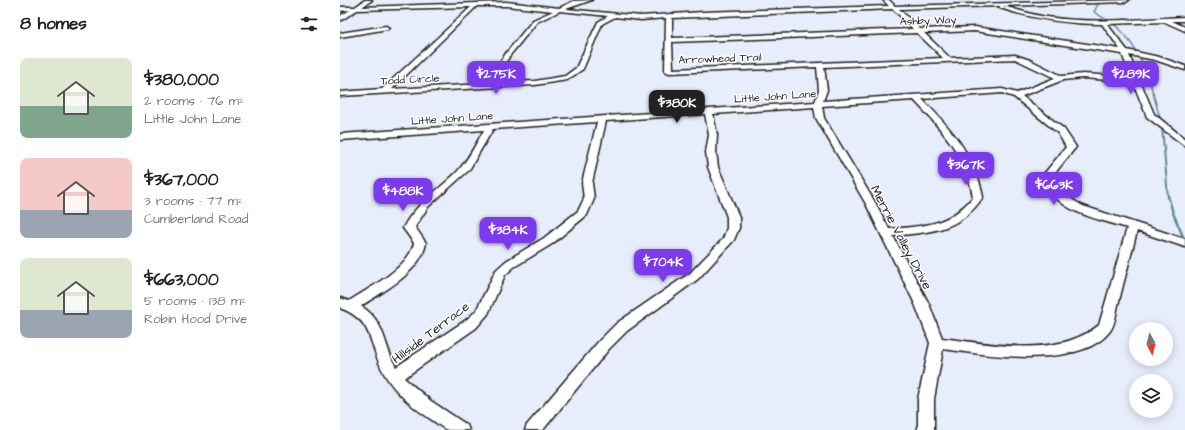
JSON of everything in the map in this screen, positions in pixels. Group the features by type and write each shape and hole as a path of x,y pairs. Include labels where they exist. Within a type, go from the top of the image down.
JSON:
{"street":[{"path":"340,19 369,0"},
{"path":"486,86 509,53 535,21 574,3 589,0"},
{"path":"886,0 948,59"},
{"path":"340,9 506,4 613,16 669,17 702,14 1126,0"},
{"path":"384,92 477,4"},
{"path":"996,5 1025,15 1048,19 1104,22 1185,19"},
{"name":"Todd Circle","path":"340,94 553,81 575,74 584,60 600,23 613,16"},
{"name":"Arrowhead Trail","path":"669,17 669,71 1015,57 1027,60 1052,75 1062,78"},
{"path":"1164,20 1185,29"},
{"path":"1104,22 1125,52 1150,116 1185,143"},
{"path":"340,36 386,28"},
{"name":"Ashby Way","path":"668,40 918,30 981,29 1157,58 1185,68"},
{"name":"Merrie Valley Drive","path":"820,65 823,90 818,104 820,118 871,204 922,304 936,343 926,399 926,430"},
{"path":"1017,95 1062,78 1084,76 1136,80"},
{"name":"Little John Lane","path":"340,137 1002,91 1017,95"},
{"path":"1017,95 1061,131 1071,147 1065,156 1054,163 1049,174 1055,190 1062,198 1079,208 1185,243"},
{"path":"885,233 928,228 952,222 964,215 978,197 977,181 957,144 916,97"},
{"path":"533,430 604,345 622,327 694,276 728,240 733,228 733,217 713,167 711,152 713,135 708,111"},
{"name":"Hillside Terrace","path":"394,377 470,324 481,314 500,273 510,264 548,241 582,213 588,199 587,183 602,119"},
{"path":"461,430 423,404 394,377 382,353 375,326 365,315 346,304 409,265 417,255 420,244 417,236 409,228 412,218 460,174 473,157 490,126"},
{"path":"936,343 1020,351 1061,348 1094,337 1105,328 1133,226"}],"waterway":[{"path":"1100,0 1094,12 1115,25 1134,47 1145,68 1159,115"},
{"path":"1159,114 1161,122"},
{"path":"1162,126 1168,197"},
{"path":"1168,196 1173,213 1185,241"}]}
